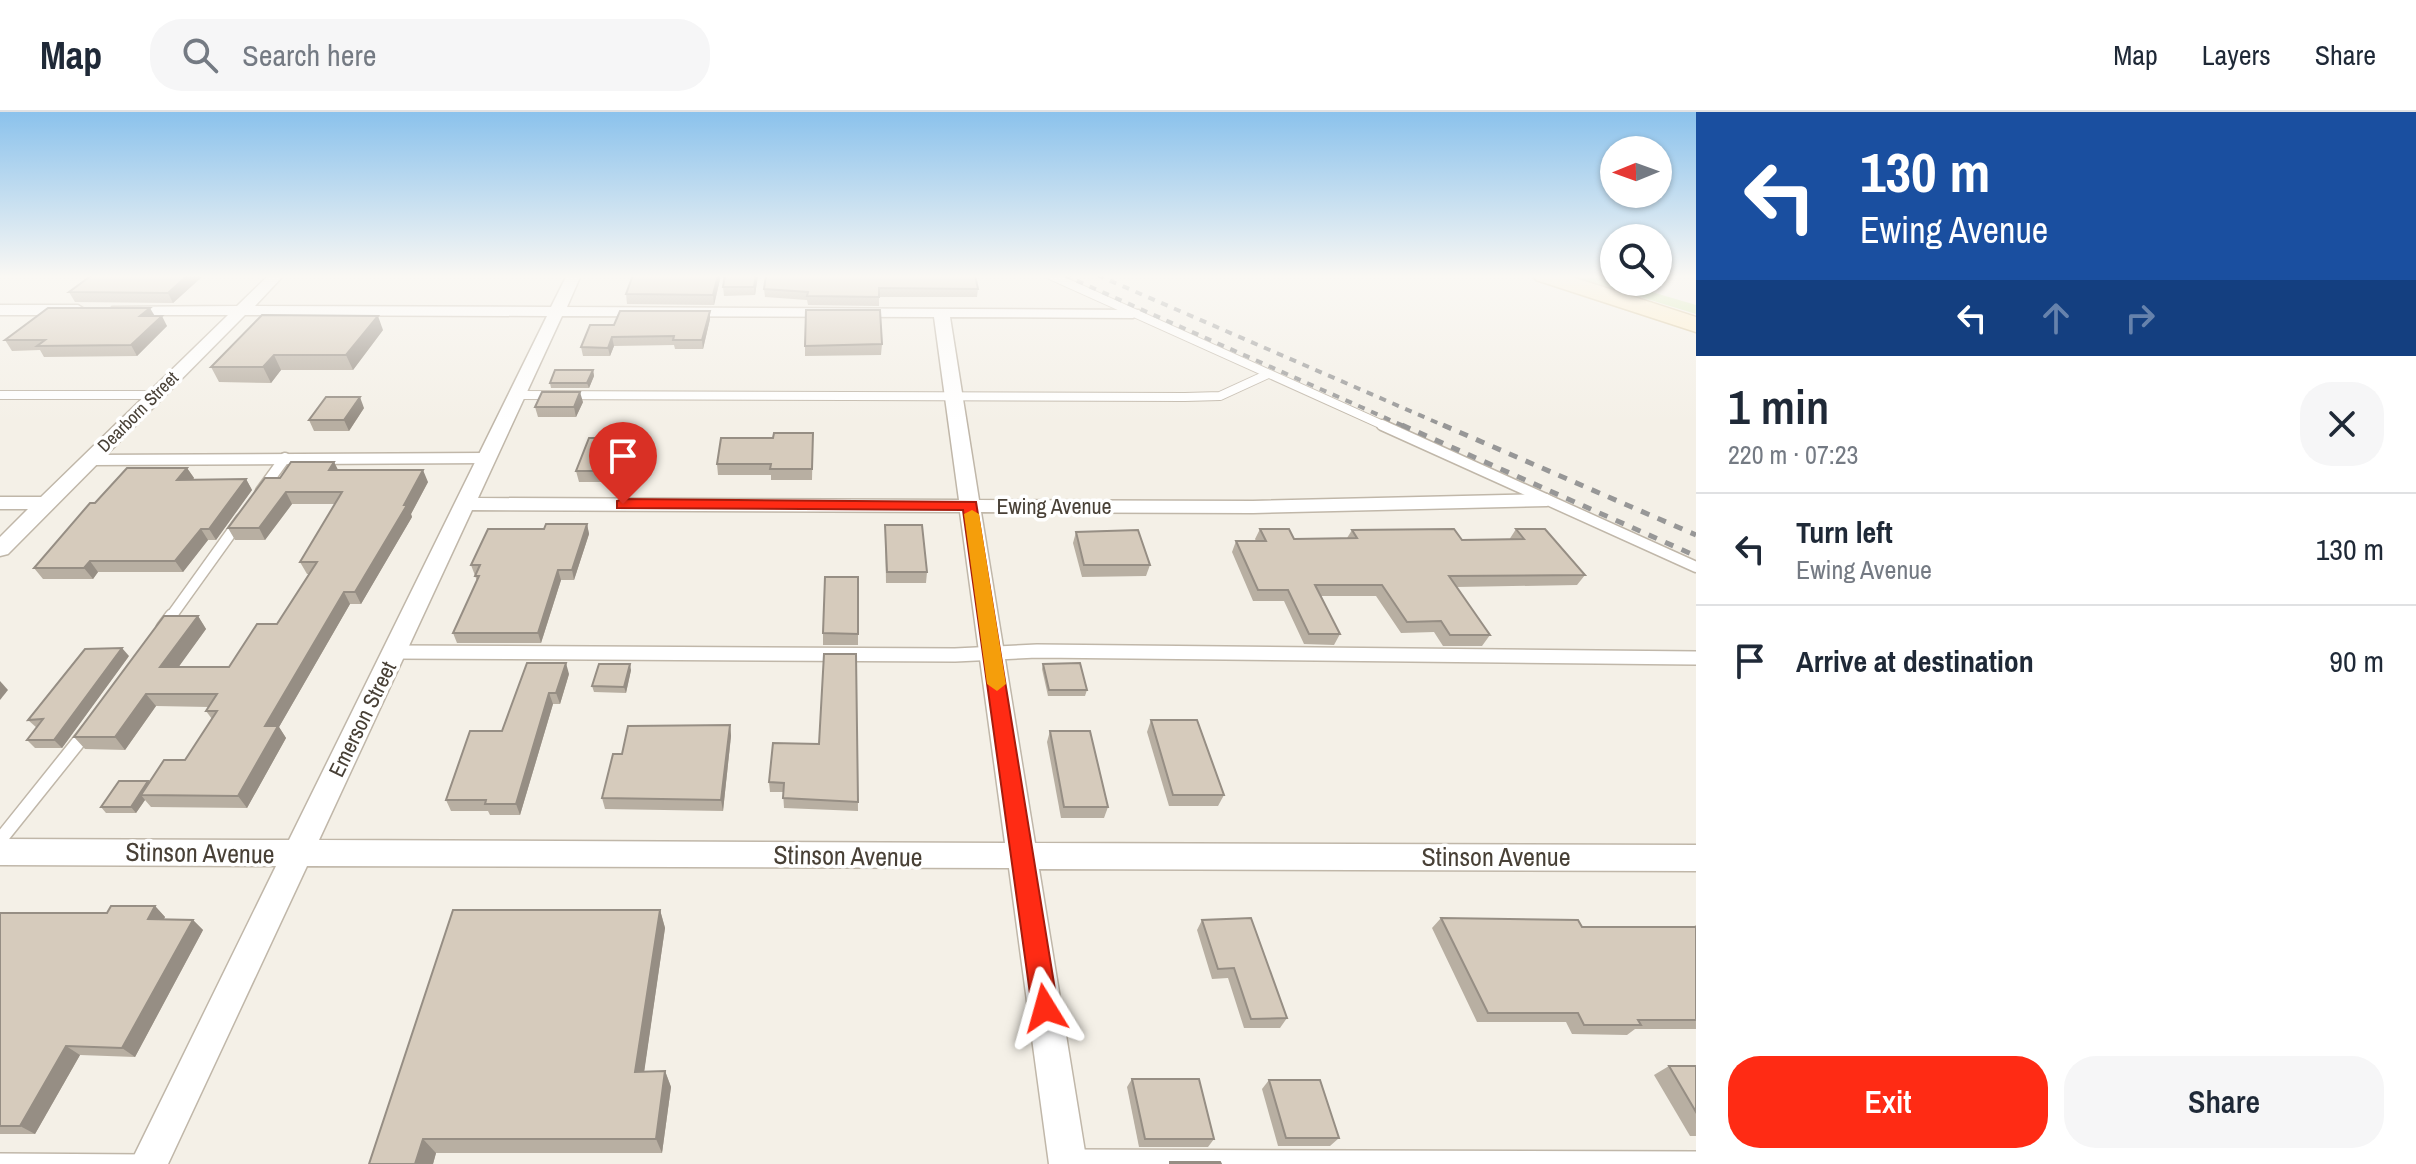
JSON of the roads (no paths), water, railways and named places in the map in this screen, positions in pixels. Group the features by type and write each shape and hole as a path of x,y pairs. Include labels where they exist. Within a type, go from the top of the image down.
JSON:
{"street":[{"name":"Dearborn Street","path":"0,549 227,324"},
{"name":"Emerson Street","path":"150,1163 551,324"},
{"path":"943,324 1068,1161"},
{"name":"Ewing Avenue","path":"465,504 1253,507 1547,500"},
{"path":"0,503 46,503"},
{"name":"Stinson Avenue","path":"0,852 1696,858"}],"lane":[{"path":"1158,324 1696,567"},
{"path":"517,395 1220,396 1268,374"},
{"path":"0,395 156,395"},
{"path":"151,643 285,458"},
{"path":"90,460 487,458"},
{"path":"394,652 1515,654 1696,658"},
{"path":"0,840 50,781 96,718"},
{"path":"1068,1161 1696,1160"},
{"path":"0,1162 150,1163"}],"railway":[{"path":"1174,324 1406,427"},
{"path":"1210,324 1447,427"},
{"path":"1402,425 1696,556"},
{"path":"1443,425 1696,535"}]}
